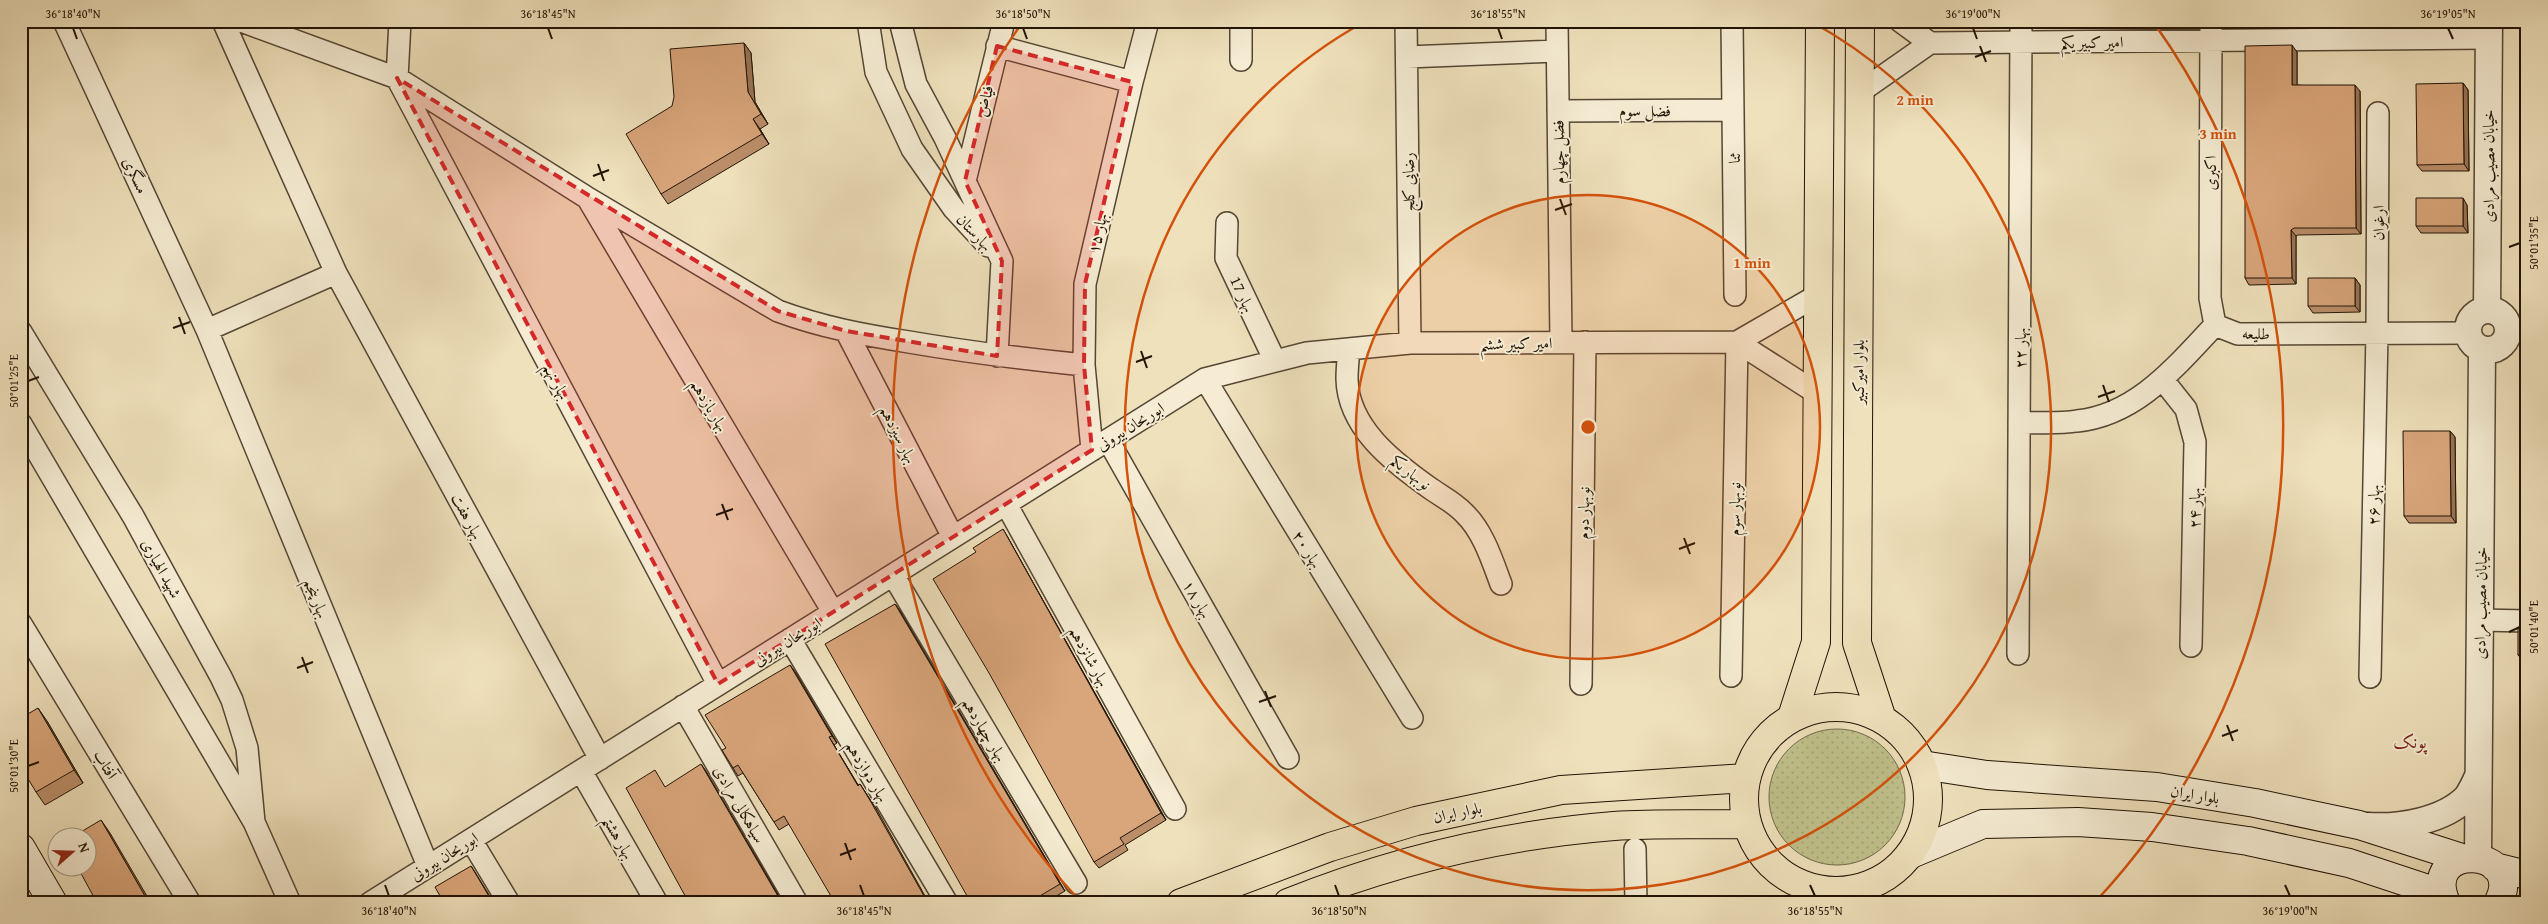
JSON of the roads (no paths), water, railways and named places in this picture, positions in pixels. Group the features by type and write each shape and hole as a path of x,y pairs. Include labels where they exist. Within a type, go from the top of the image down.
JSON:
{"main road":[{"path":"1792,717 1816,642 1820,21"},
{"name":"بلوار امیرکبیر","path":"1860,21 1857,643 1882,719"},
{"path":"1911,854 1924,826 1928,795 1922,765 1906,739 1882,719 1853,708 1822,708 1792,717 1771,733 1756,753 1746,778 1747,824 1758,849 1775,869 1800,893 1860,889 1888,876 1911,854 1983,824 2078,822 2152,827 2248,842 2349,863 2445,899 2443,880 2446,872 2456,862 2479,861 2502,882 2503,890 2498,903"},
{"name":"بلوار ایران","path":"1922,765 1987,775 2157,788 2255,803 2359,825 2527,875"},
{"name":"بلوار ایران","path":"1181,903 1330,847 1416,821 1561,790 1746,778"},
{"path":"1288,903 1343,881 1422,857 1512,839 1615,826 1747,824"},
{"path":"22,852 53,903"},
{"path":"1877,903 1888,876"}],"street":[{"name":"مسگری","path":"64,21 206,330"},
{"name":"بهار هفت","path":"223,21 336,273 600,759"},
{"path":"241,21 397,78 586,197 778,312 806,322 846,332 997,356 1084,365"},
{"path":"397,78 400,21"},
{"name":"بهارستان","path":"868,21 876,72 912,148 954,209 1002,261"},
{"name":"بهارستان","path":"900,21 916,84 965,181 1002,261"},
{"name":"فیاض","path":"965,181 1004,21"},
{"name":"بهار ۱۵","path":"1100,445 1084,365 1085,284 1148,21"},
{"path":"1241,21 1241,60"},
{"name":"رضایی کلج","path":"1406,21 1410,343"},
{"name":"فضل چهارم","path":"1557,21 1560,342"},
{"name":"ثنا","path":"1732,21 1735,295"},
{"path":"1860,92 1930,43 1900,21"},
{"name":"امیر کبیر یکم","path":"1930,43 2022,32 2489,30"},
{"name":"خیابان مصیب مرادی","path":"2487,310 2489,30"},
{"name":"اکبری","path":"2211,31 2210,298 2215,325"},
{"name":"بهار ۲۲","path":"2018,654 2022,32"},
{"path":"997,46 1132,82"},
{"path":"1407,57 1557,51"},
{"name":"بهار نهم","path":"397,78 718,684"},
{"name":"فضل سوم","path":"1558,111 1733,110"},
{"name":"ارغوان","path":"2377,333 2378,113"},
{"name":"بهار یازدهم","path":"586,197 833,612"},
{"name":"بهار 17","path":"1227,223 1226,258 1275,361"},
{"path":"997,356 1002,261"},
{"path":"206,330 336,273"},
{"path":"1818,295 1737,342 1818,394"},
{"path":"2487,310 2495,311 2502,315 2517,331 2503,344 2490,350 2475,341 2468,325 2478,312 2487,310"},
{"path":"2019,423 2078,422 2119,410 2162,380 2215,325"},
{"name":"طلیعه","path":"2215,325 2238,334 2377,333 2475,341"},
{"name":"بهار پنجم","path":"206,330 428,866"},
{"name":"شهید الهیاری","path":"21,332 133,516 221,676 232,700 247,748 254,822"},
{"name":"بهار سیزدهم","path":"846,332 953,537"},
{"name":"بهار ۲۶","path":"2370,677 2377,333"},
{"name":"خیابان مصیب مرادی","path":"2475,341 2480,620 2479,861"},
{"name":"نوبهار دوم","path":"1581,684 1585,342"},
{"name":"امیر کبیر ششم","path":"1205,379 1307,353 1410,343 1737,342"},
{"name":"نوبهار سوم","path":"1731,676 1737,342"},
{"name":"نوبهار یکم","path":"1349,349 1347,381 1351,400 1362,425 1376,444 1404,468 1465,513 1488,549 1501,584"},
{"name":"ابوریحان بیرونی","path":"370,903 1205,379"},
{"name":"بهار ۲۰","path":"1205,379 1412,718"},
{"name":"بهار ۲۴","path":"2162,380 2186,409 2192,425 2195,442 2191,646"},
{"name":"شهید الهیاری","path":"21,424 254,822 290,903"},
{"name":"بهار ۱۸","path":"1100,445 1288,758"},
{"name":"بهار شانزدهم","path":"1006,504 1175,809"},
{"name":"بهار چهاردهم","path":"893,575 1076,883"},
{"path":"2480,620 2527,621"},
{"name":"آفتاب","path":"21,624 190,903"},
{"name":"بهار دوازدهم","path":"790,639 946,903"},
{"name":"سیاهکالی مرادی","path":"683,706 797,903"},
{"name":"بهار هشتم","path":"581,771 657,903"},
{"path":"2359,825 2388,827 2416,823 2443,813 2466,797 2478,776"},
{"path":"471,840 509,903"},
{"path":"1635,849 1636,903"}],"district":[{"name":"پونک","path":"2410,742"}]}
